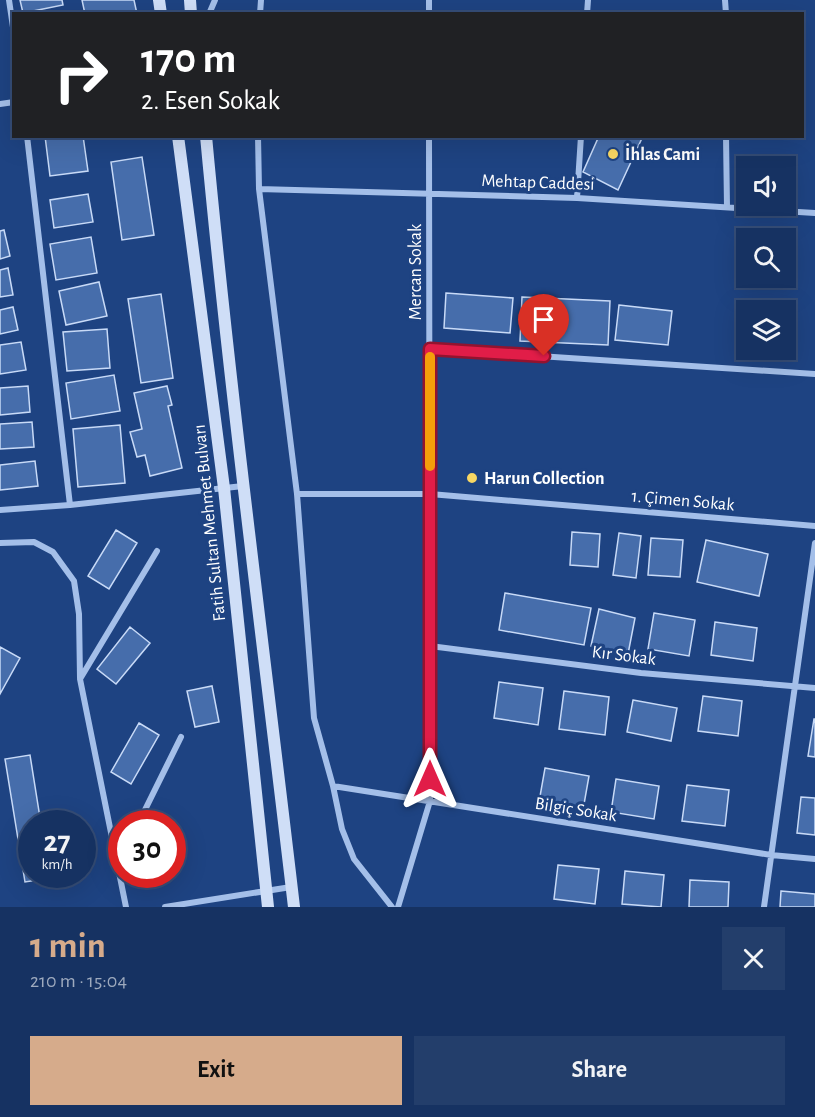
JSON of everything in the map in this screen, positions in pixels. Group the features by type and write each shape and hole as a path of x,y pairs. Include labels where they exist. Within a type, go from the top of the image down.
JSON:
{"main road":[{"name":"Fatih Sultan Mehmet Bulvarı","path":"178,138 224,488 268,907"},
{"name":"Fatih Sultan Mehmet Bulvarı","path":"206,138 243,486 294,907"}],"street":[{"path":"9,0 12,20"},
{"path":"27,138 69,505"},
{"path":"258,138 259,189 297,494 314,718 333,786 342,830 354,859 392,907"},
{"name":"Mercan Sokak","path":"398,907 430,801 429,138"},
{"path":"577,198 580,138"},
{"path":"726,138 727,207"},
{"name":"Mehtap Caddesi","path":"259,189 577,198 815,213"},
{"path":"430,349 815,374"},
{"path":"0,510 69,505 243,486"},
{"name":"1. Çimen Sokak","path":"297,494 430,494 815,526"},
{"path":"0,543 34,542 53,552 74,581 79,614 80,679 108,820"},
{"path":"764,907 815,543"},
{"path":"80,679 157,551"},
{"name":"Kır Sokak","path":"430,646 641,673 815,688"},
{"path":"145,810 181,737"},
{"name":"Bilgiç Sokak","path":"333,786 815,860"},
{"path":"165,907 291,887"},
{"path":"122,888 126,907"}],"building":[{"path":"20,0 62,0 63,5 23,12"},
{"path":"82,0 134,0 137,12 85,12"},
{"path":"45,138 83,138 88,171 50,176"},
{"name":"İhlas Cami","path":"598,138 642,138 618,190 583,172"},
{"path":"142,157 154,235 122,240 111,162"},
{"path":"88,194 93,222 54,228 50,200"},
{"path":"4,230 10,256 0,259 0,231"},
{"path":"91,237 97,273 56,280 50,244"},
{"path":"8,268 13,295 0,297 0,270"},
{"path":"99,282 107,316 66,325 59,291"},
{"path":"446,293 513,298 510,333 444,328"},
{"path":"161,294 173,378 141,383 128,299"},
{"path":"522,297 610,301 608,345 520,341"},
{"path":"619,305 672,311 668,345 615,340"},
{"path":"13,307 18,330 0,334 0,310"},
{"path":"107,329 110,368 67,371 63,332"},
{"path":"21,342 26,370 0,374 0,345"},
{"path":"114,375 120,411 71,419 66,383"},
{"path":"28,386 30,412 0,415 0,388"},
{"path":"167,386 172,405 168,406 182,468 150,476 145,455 137,457 130,432 142,429 134,393"},
{"path":"32,422 34,447 0,449 0,424"},
{"path":"120,425 125,483 78,487 73,429"},
{"path":"35,461 38,486 0,490 0,465"},
{"path":"116,530 137,543 109,589 88,576"},
{"path":"572,532 600,534 598,567 570,565"},
{"path":"619,533 641,536 636,578 613,575"},
{"path":"651,538 683,540 680,577 648,575"},
{"path":"706,540 768,554 759,596 697,582"},
{"path":"505,593 591,608 584,645 499,630"},
{"path":"599,609 635,618 628,654 591,646"},
{"path":"654,613 695,620 689,656 648,649"},
{"path":"715,622 757,628 753,661 711,655"},
{"path":"130,627 150,643 116,684 97,669"},
{"path":"0,647 20,658 0,694"},
{"path":"499,682 543,688 538,725 494,718"},
{"path":"212,686 219,722 195,727 187,691"},
{"path":"564,691 609,697 605,735 559,729"},
{"path":"703,696 742,701 738,736 698,731"},
{"path":"633,700 677,708 671,741 627,732"},
{"path":"815,719 815,757 808,756"},
{"path":"139,723 159,735 131,784 111,772"},
{"path":"30,755 39,810 18,810 18,839 5,759"},
{"path":"545,768 589,776 583,810 539,802"},
{"path":"616,779 659,786 654,819 611,812"},
{"path":"687,785 729,790 725,826 682,821"},
{"path":"801,797 815,798 815,835 797,833"},
{"path":"558,865 599,869 595,904 554,899"},
{"path":"625,871 664,875 661,907 622,904"},
{"path":"690,880 729,882 728,907 689,907"},
{"path":"781,891 815,894 815,907 780,907"}],"slow traffic":[{"path":"430,357 430,466"}],"place":[{"name":"İhlas Cami","path":"613,154"},
{"name":"Harun Collection","path":"472,478"}],"route":[{"path":"430,779 430,349 544,356"}]}
